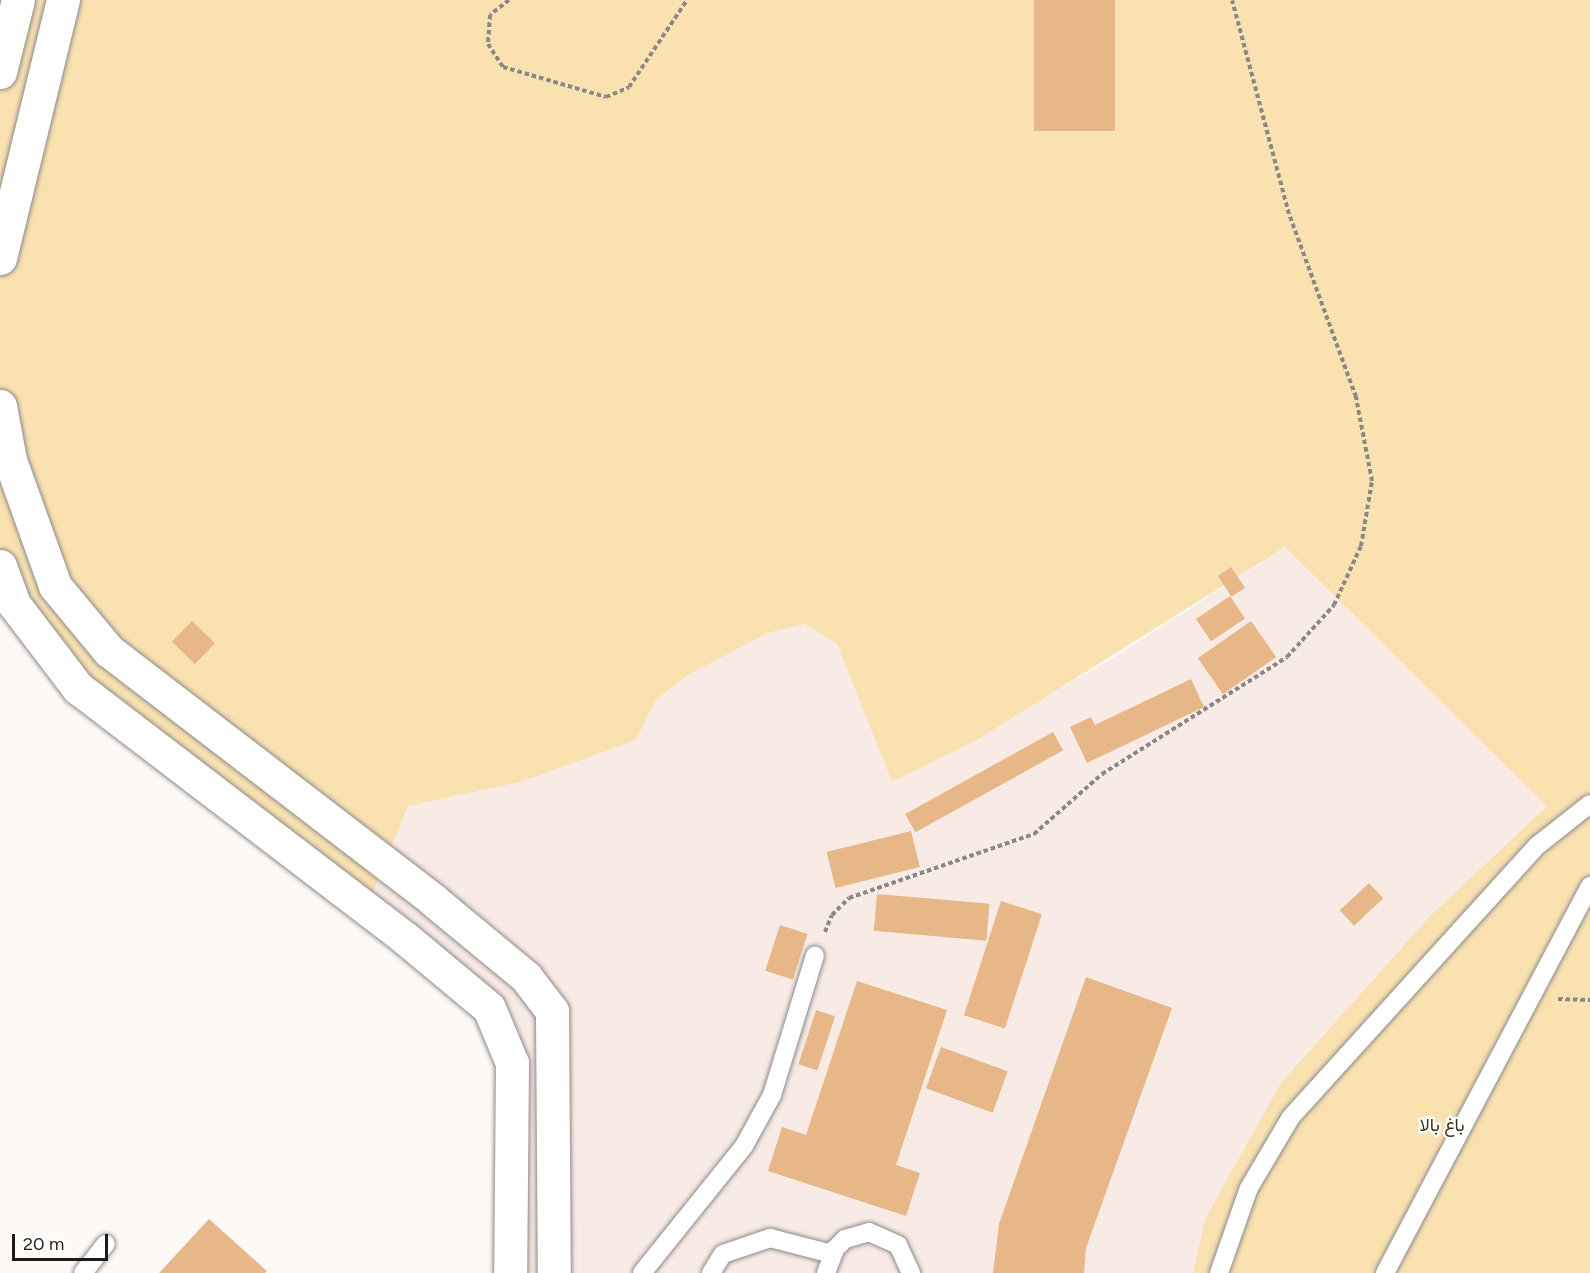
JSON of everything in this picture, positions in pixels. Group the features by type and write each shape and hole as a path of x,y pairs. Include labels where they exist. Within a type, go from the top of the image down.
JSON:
{"street":[{"path":"0,72 18,0"},
{"path":"0,258 63,0"},
{"path":"0,406 10,460 55,586 109,651 433,900 526,977 552,1011 554,1273"},
{"path":"0,566 14,604 78,688 405,938 489,1008 512,1063 510,1273"},
{"path":"405,938 433,900"}],"lane":[{"path":"1219,1273 1249,1188 1291,1117 1538,844 1590,804"},
{"path":"1385,1273 1590,886"},
{"path":"642,1273 744,1146 772,1095 814,955"},
{"path":"826,1273 832,1254 854,1235 886,1236 909,1260 911,1273"},
{"path":"711,1273 723,1254 770,1238 832,1254"},
{"path":"83,1273 106,1244"}],"path":[{"path":"509,0 490,15 489,24 488,44 503,67 606,97 629,87 687,0"},
{"path":"814,955 832,915 849,898 1034,834 1102,774 1156,744 1287,657 1334,605 1361,546 1372,481 1356,397 1289,214 1232,0"}],"shaded area":[{"path":"1285,547 1547,806 1431,915 1205,1219 1193,1273 510,1273 512,1063 489,1008 366,910 408,806 521,782 636,740 655,701 688,675 768,633 804,624 837,644 893,782 1110,660"}],"green space":[{"name":"باغ بالا","path":"18,0 1590,0 1590,1273 1193,1273 1205,1219 1281,1083 1431,915 1547,806 1285,547 977,740 892,782 837,644 804,624 768,633 688,675 655,701 636,740 521,782 408,806 366,910 78,688 0,566 0,72"}],"building":[{"path":"1034,0 1115,0 1115,131 1034,131"},
{"path":"1231,567 1245,588 1232,597 1218,576"},
{"path":"1230,596 1245,618 1211,641 1196,619"},
{"path":"192,621 215,643 195,664 172,642"},
{"path":"1251,621 1276,657 1223,694 1198,658"},
{"path":"1191,679 1204,707 1087,763 1070,727 1091,717 1095,725"},
{"path":"1053,732 1063,750 915,832 905,814"},
{"path":"911,831 920,867 836,888 827,852"},
{"path":"1369,883 1383,898 1354,926 1340,910"},
{"path":"877,894 990,904 986,941 874,931"},
{"path":"1001,901 1042,914 1005,1028 964,1015"},
{"path":"780,925 808,934 793,980 765,971"},
{"path":"1086,977 1172,1008 1086,1248 1084,1273 993,1273 999,1224"},
{"path":"857,981 947,1010 896,1165 920,1173 906,1216 768,1171 782,1127 806,1135"},
{"path":"816,1010 835,1016 817,1070 798,1064"},
{"path":"941,1047 1008,1071 993,1113 926,1088"},
{"path":"209,1219 267,1271 265,1273 159,1273"}]}
